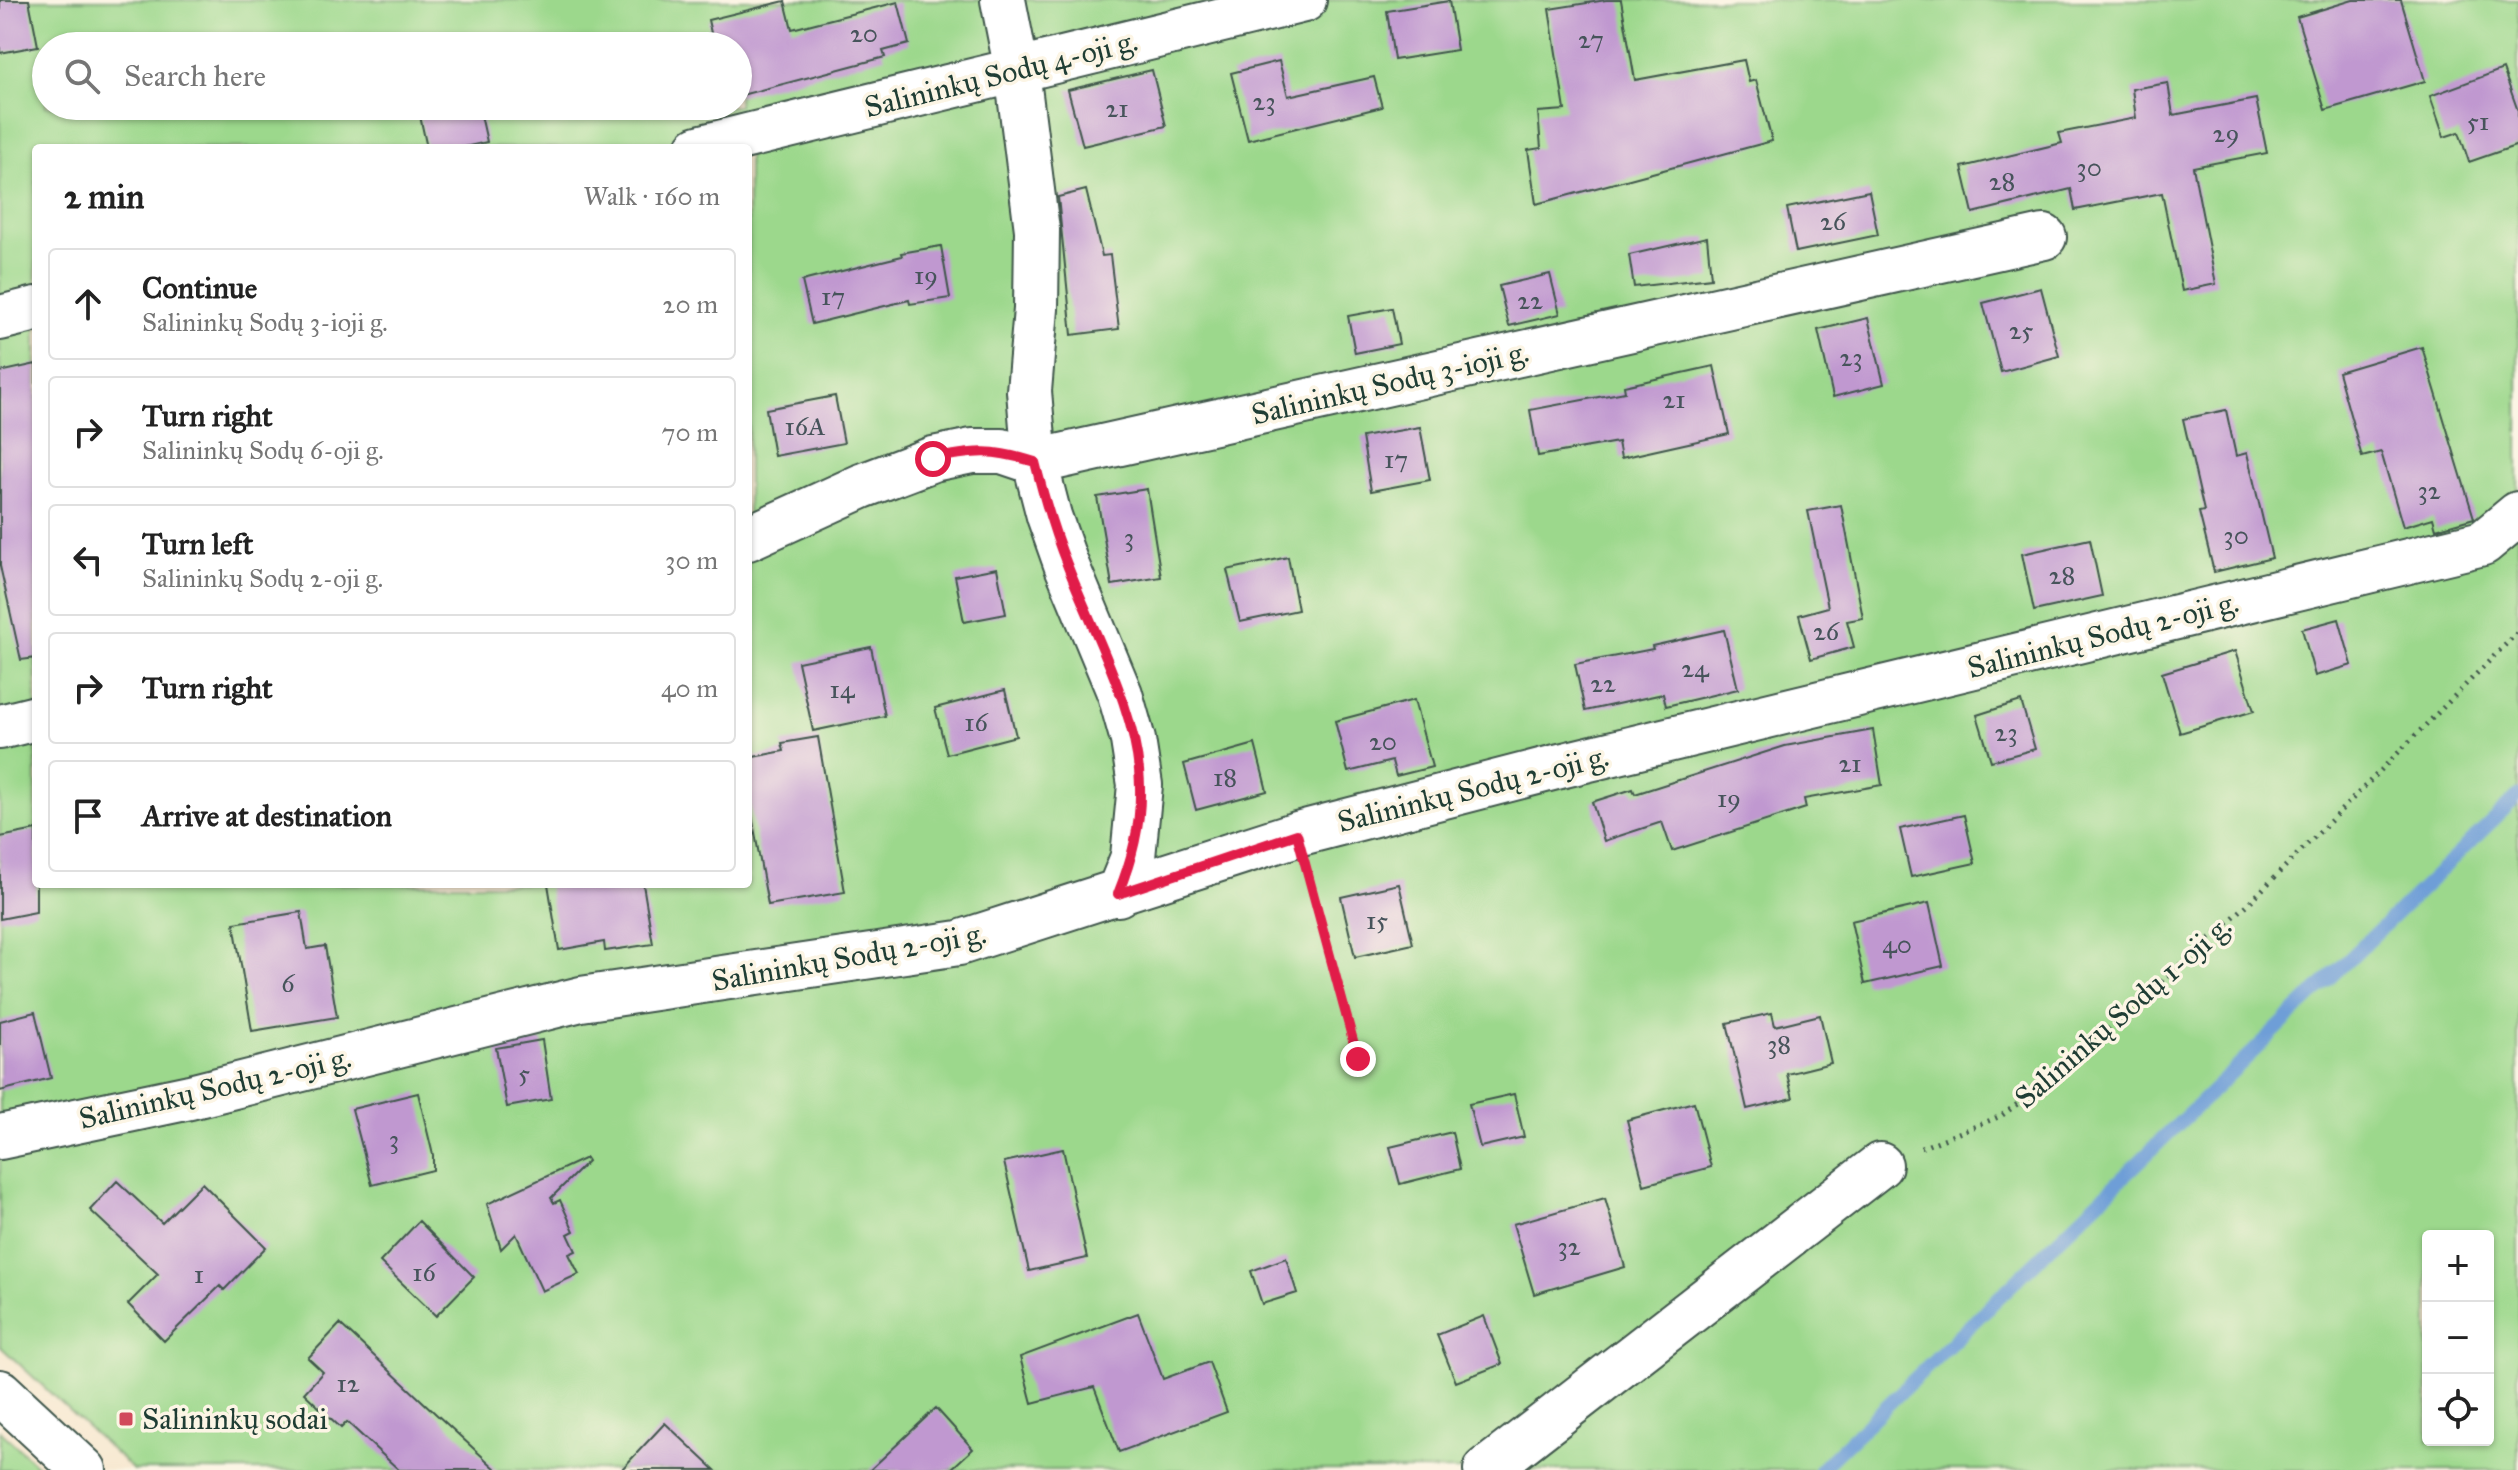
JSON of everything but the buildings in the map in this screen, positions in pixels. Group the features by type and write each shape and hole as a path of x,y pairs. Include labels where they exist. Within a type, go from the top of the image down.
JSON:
{"street":[{"path":"1003,0 1017,71 1037,230 1036,309 1029,391 1035,462 1049,516 1120,694 1133,740 1140,785 1133,857 1118,894"},
{"name":"Salininkų Sodų 4-oji g.","path":"715,144 1304,0"},
{"name":"Salininkų Sodų 3-ioji g.","path":"752,536 862,486 933,459 972,451 1002,451 1035,462 2044,237"},
{"path":"0,318 32,310"},
{"name":"Salininkų Sodų 2-oji g.","path":"0,1137 190,1097 581,999 959,943 1297,834 1576,762 2483,543 2518,514"},
{"path":"0,727 32,719"},
{"path":"1486,1470 1880,1165"},
{"path":"0,1392 84,1470"}],"path":[{"name":"Salininkų Sodų 1-oji g.","path":"1880,1165 2001,1116 2052,1079 2247,905 2518,632"},
{"path":"1297,834 1358,1059"}],"green space":[{"path":"0,0 2518,0 2518,1470 133,1470 0,1346"},
{"path":"0,1431 42,1470 0,1470"}],"waterway":[{"path":"1820,1470 2518,796"}],"place":[{"name":"Salininkų sodai","path":"126,1419"}],"route":[{"path":"933,459 972,451 1002,451 1035,462 1049,516 1120,694 1133,740 1140,785 1139,819 1133,857 1118,894 1297,834 1358,1059"}]}
